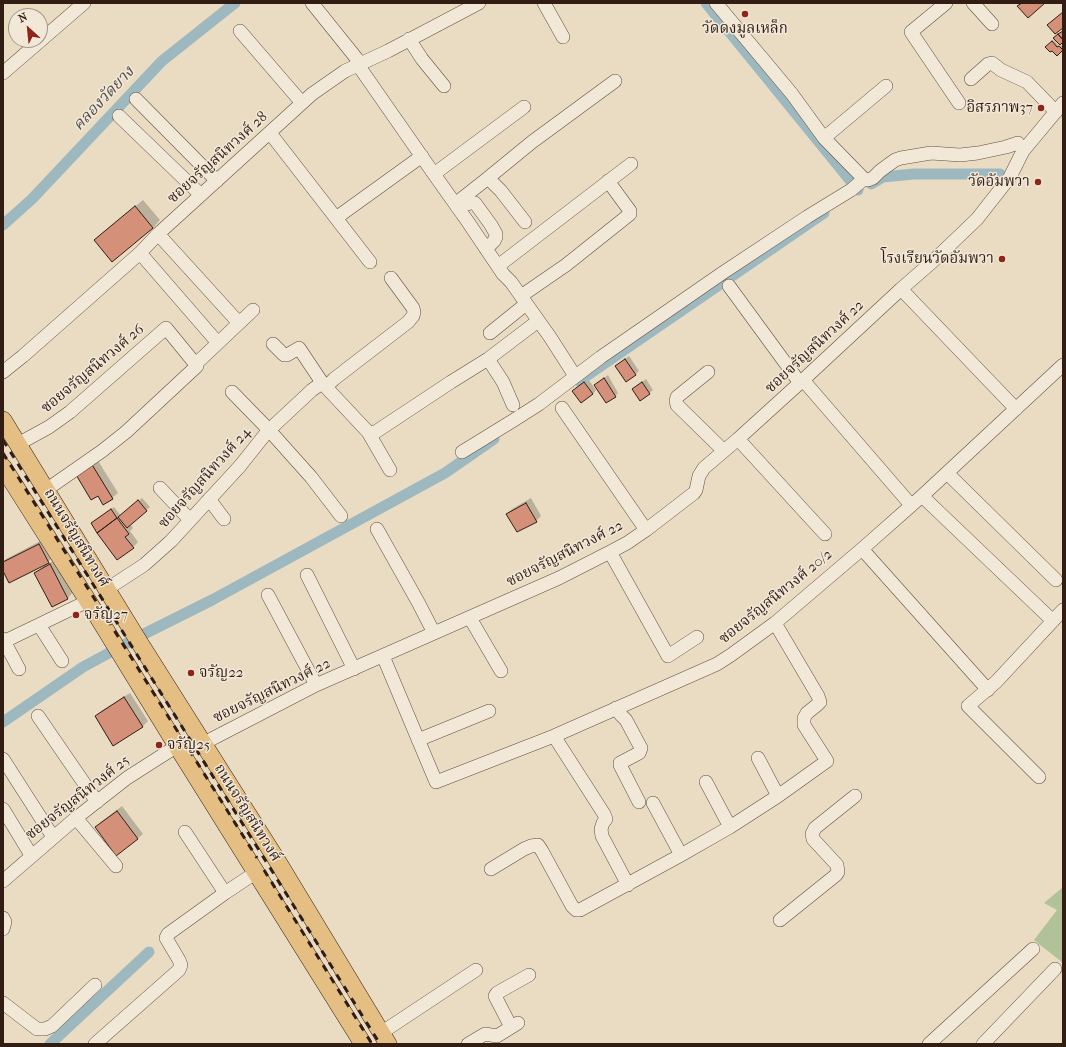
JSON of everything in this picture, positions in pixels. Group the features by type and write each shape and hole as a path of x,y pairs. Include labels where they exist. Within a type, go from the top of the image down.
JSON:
{"main road":[{"name":"ถนนจรัญสนิทวงศ์","path":"3,420 137,638 275,857 384,1038"},
{"name":"ถนนจรัญสนิทวงศ์","path":"3,467 363,1044"}],"street":[{"path":"3,73 84,3"},
{"path":"312,3 360,64 456,205"},
{"name":"ซอยจรัญสนิทวงศ์ 28","path":"3,372 140,253 158,234 312,94 345,71 409,40 479,3"},
{"path":"544,3 563,37"},
{"path":"716,3 792,94 859,184"},
{"path":"946,3 911,32 959,103"},
{"path":"973,3 992,24"},
{"path":"240,31 302,103"},
{"path":"409,40 422,60 444,86"},
{"path":"971,79 988,64 992,63 1001,70 1027,82 1059,107"},
{"path":"456,205 538,137 615,81"},
{"path":"824,138 886,86"},
{"path":"136,99 217,181"},
{"path":"434,174 524,107"},
{"name":"ซอยจรัญสนิทวงศ์ 22","path":"204,743 316,686 559,578 627,543 646,530 694,493 699,476 704,468 802,381 977,219 1010,177 1020,147 1059,107"},
{"path":"119,116 201,195"},
{"path":"270,133 370,262"},
{"path":"462,452 539,404 575,376 721,274 859,184 873,178 895,160 931,153 960,155 1006,147 1020,147"},
{"path":"336,218 422,156"},
{"path":"498,266 630,164"},
{"path":"488,178 501,191 525,222"},
{"path":"490,333 524,300 630,214 608,181"},
{"path":"456,205 475,203 491,225 496,237 486,249 524,300 575,376"},
{"path":"158,234 239,323"},
{"path":"140,253 218,343"},
{"name":"ซอยจรัญสนิทวงศ์ 24","path":"107,589 144,565 171,541 210,500 270,430 319,385 325,386 330,384 408,322 413,316 413,308 391,278"},
{"path":"729,286 802,381 911,506"},
{"path":"901,289 1016,409"},
{"path":"200,360 253,310"},
{"path":"368,432 374,433 488,359 538,321"},
{"name":"ซอยจรัญสนิทวงศ์ 26","path":"18,444 49,427 70,412 166,328 198,366 126,432 102,451 46,490"},
{"path":"273,344 284,355 288,356 299,348 325,386 368,432 390,470"},
{"path":"488,359 503,382 513,405"},
{"name":"ซอยจรัญสนิทวงศ์ 20/2","path":"418,740 436,782 554,736 717,664 731,656 775,623 862,549 922,496 1063,366"},
{"path":"708,372 677,397 676,401 677,405 724,451"},
{"path":"232,392 270,430 311,476 341,516"},
{"path":"562,408 646,530"},
{"path":"738,439 825,534"},
{"path":"947,473 1056,580"},
{"path":"160,488 190,520"},
{"path":"922,496 1053,621"},
{"path":"210,500 224,518"},
{"path":"377,530 434,633"},
{"path":"862,549 988,690"},
{"path":"610,552 668,656 697,637"},
{"path":"307,574 354,669"},
{"path":"268,595 316,686"},
{"path":"19,669 3,641 88,601"},
{"path":"1039,776 968,706 988,690 1063,610"},
{"path":"470,618 501,671"},
{"path":"491,869 524,849 538,845 572,906 576,910 580,910 628,885 730,827 778,796 827,761 804,725 804,718 807,713 820,702 818,696 775,623"},
{"path":"39,625 62,661"},
{"path":"383,656 418,740 489,711"},
{"path":"616,708 626,720 640,748 638,753 620,763 639,802"},
{"path":"38,716 97,802"},
{"path":"554,736 604,814 606,819 601,829 602,836 628,885"},
{"name":"ซอยจรัญสนิทวงศ์ 25","path":"3,881 53,837 127,778 176,746"},
{"path":"758,758 778,796"},
{"path":"3,759 53,837"},
{"path":"706,782 730,827"},
{"path":"780,920 838,872 837,865 813,839 812,834 815,828 855,796"},
{"path":"653,803 681,855"},
{"path":"3,810 31,856"},
{"path":"76,818 116,866"},
{"path":"185,832 224,893"},
{"path":"95,1044 179,970 181,965 180,960 166,938 168,934 224,893 255,873"},
{"path":"3,918 5,922 3,929"},
{"path":"929,1044 1033,949"},
{"path":"983,1044 1055,969"},
{"path":"384,1038 476,970"},
{"path":"468,1044 485,1034 496,1036 514,1025 496,996 497,993 529,975"},
{"path":"3,1003 37,1028 45,1029 52,1026 95,985"}],"green space":[{"path":"1063,887 1063,963 1034,940 1057,910 1044,903"}],"building":[{"path":"1022,3 1045,3 1028,18 1017,6"},
{"path":"1063,12 1063,28 1055,34 1047,25"},
{"path":"1063,31 1063,40 1058,34"},
{"path":"1058,34 1063,40 1060,45 1053,38"},
{"path":"1052,41 1057,47 1059,46 1063,50 1057,56 1045,47"},
{"path":"135,206 153,228 112,262 94,240"},
{"path":"625,359 636,375 626,382 615,366"},
{"path":"604,378 616,397 606,403 594,385"},
{"path":"584,382 593,394 581,403 572,391"},
{"path":"642,382 650,394 640,401 632,389"},
{"path":"91,463 113,499 103,505 98,496 91,500 75,473"},
{"path":"138,500 147,511 127,528 118,517"},
{"path":"526,503 537,522 517,532 506,514"},
{"path":"111,509 117,518 97,533 91,523"},
{"path":"117,518 129,534 125,537 134,548 117,560 97,533"},
{"path":"39,544 49,563 9,583 3,571 3,562"},
{"path":"50,564 68,599 52,607 34,573"},
{"path":"124,697 143,727 113,746 95,716"},
{"path":"117,811 138,839 116,856 95,827"}],"waterway":[{"name":"คลองวัดยาง","path":"3,225 32,199 162,61 235,3"},
{"path":"706,3 858,190"},
{"path":"871,184 883,177 914,174 1000,174"},
{"path":"579,381 824,213"},
{"path":"3,722 83,667 212,600 445,473 494,439"},
{"path":"50,1044 149,952"}],"railway":[{"path":"3,440 380,1044"},
{"path":"3,453 257,858"},
{"path":"264,870 372,1044"}],"place":[{"name":"วัดดงมูลเหล็ก","path":"745,14"},
{"name":"อิสรภาพ37","path":"1041,108"},
{"name":"วัดอัมพวา","path":"1038,182"},
{"name":"โรงเรียนวัดอัมพวา","path":"1002,259"},
{"name":"จรัญ27","path":"76,615"},
{"name":"จรัญ22","path":"191,673"},
{"name":"จรัญ25","path":"159,745"}]}
